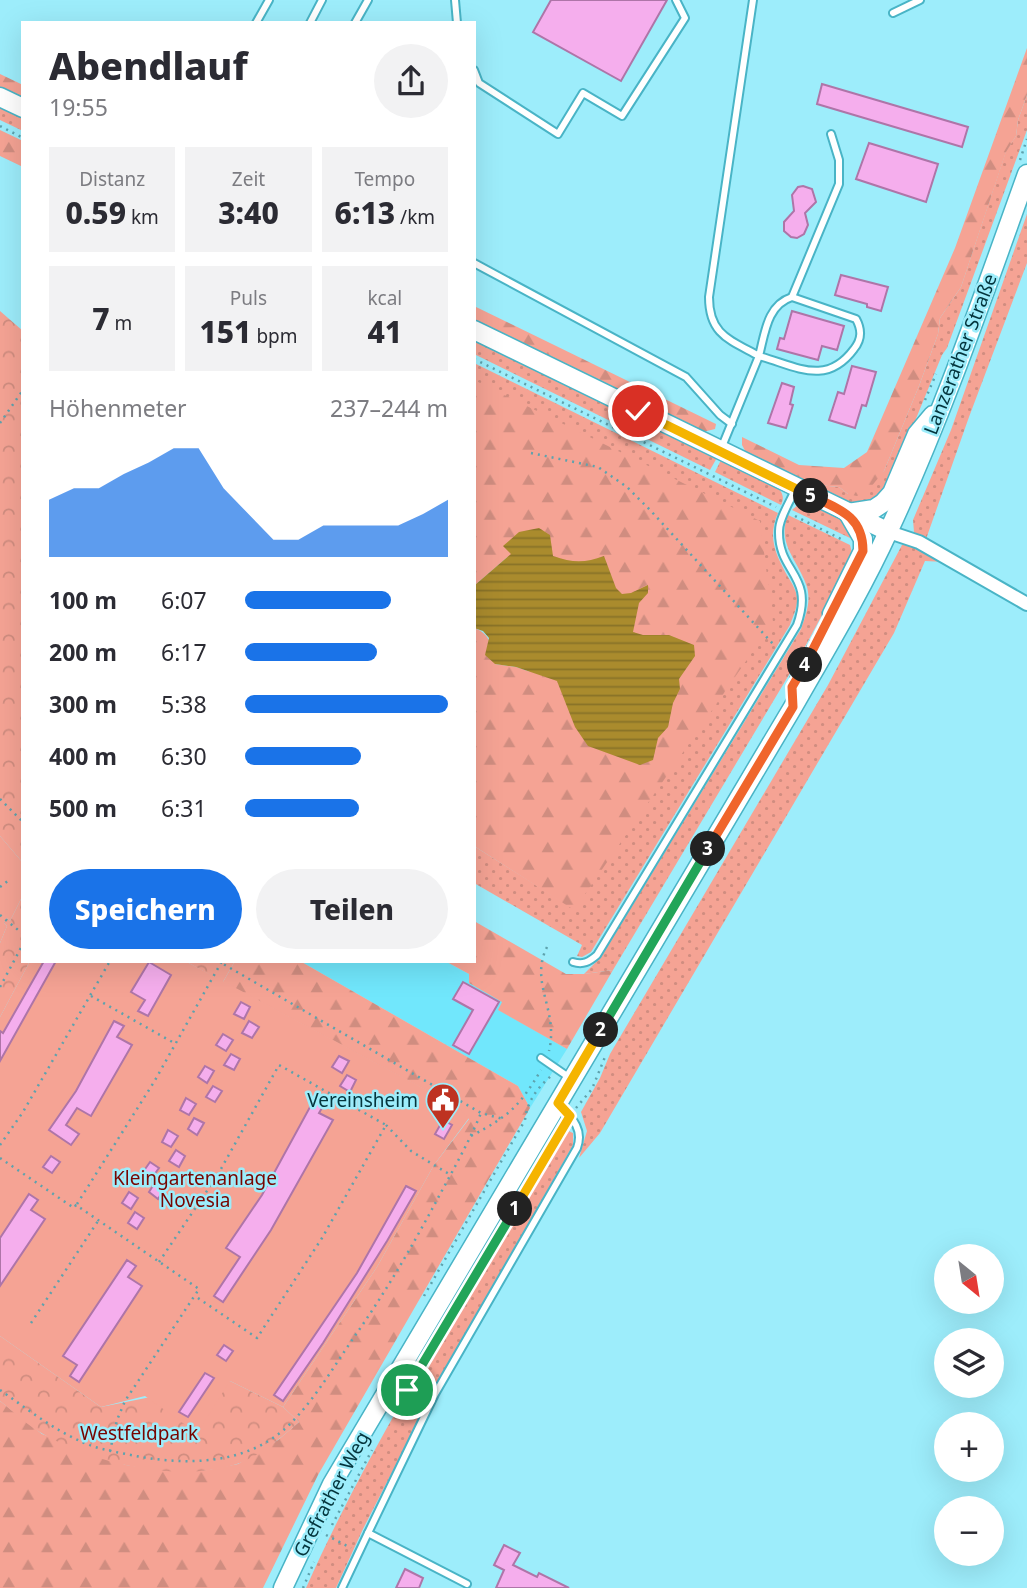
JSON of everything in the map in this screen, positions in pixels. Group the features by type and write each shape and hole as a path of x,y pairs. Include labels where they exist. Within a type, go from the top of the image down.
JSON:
{"main road":[{"path":"0,97 21,107"},
{"name":"Lanzerather Straße","path":"889,532 933,403 1023,169"},
{"path":"476,331 796,488 852,520 889,532"},
{"path":"852,520 883,503 892,493 933,403"},
{"path":"793,707 792,687 863,551 863,539 852,520"},
{"name":"Grefrather Weg","path":"283,1588 332,1484 564,1109 572,1079 793,707 889,532"}],"street":[{"path":"889,532 919,542 1027,604"}],"lane":[{"path":"257,21 269,0"},
{"path":"311,21 322,0"},
{"path":"356,21 368,0"},
{"path":"455,0 457,21"},
{"path":"476,76 479,83 558,134 583,93 622,116 685,18 676,0"},
{"path":"720,451 759,356 769,320 782,300 792,297 856,319 860,327 860,339 853,351 838,365 829,371 818,373 759,356 726,337 714,325 709,314 710,284 753,0"},
{"path":"893,13 920,0"},
{"path":"792,297 839,184 839,160 831,134"},
{"path":"476,264 686,377 720,415 732,424"},
{"path":"573,962 589,962 597,955 796,625 802,610 803,597 800,584 783,555 779,526 796,488"},
{"path":"544,1060 572,1079"},
{"path":"342,1588 435,1394 577,1148 580,1133 564,1109"},
{"path":"368,1532 467,1584"}],"path":[{"path":"0,127 21,137"},
{"path":"1023,169 1027,139"},
{"path":"476,360 847,541 852,540 852,520"},
{"path":"933,403 939,367"},
{"path":"0,423 21,393"},
{"path":"531,453 598,467 627,487 781,651"},
{"path":"0,799 21,820"},
{"path":"0,887 9,880"},
{"path":"0,915 21,932"},
{"path":"471,1136 503,1119 526,1095 544,1060 553,1026 540,973 541,959 547,947"},
{"path":"0,987 21,948"},
{"path":"0,1145 23,1112 109,963"},
{"path":"0,1158 74,1208 176,1044 220,963"},
{"path":"224,963 481,1113 503,1119"},
{"path":"90,996 176,1044"},
{"path":"564,1109 590,1092 605,1056"},
{"path":"159,1262 217,1176 279,1065 386,1125 411,1151 450,1175"},
{"path":"0,1390 58,1430 82,1443 151,1460 216,1460 250,1450 271,1440 298,1414 369,1315 413,1244 481,1113"},
{"path":"194,1296 257,1338 322,1238 386,1125"},
{"path":"76,1205 199,1289 125,1401 117,1420 110,1451"},
{"path":"31,1323 99,1221"},
{"path":"359,1552 326,1535 375,1445"},
{"path":"303,1588 317,1556"}],"shaded area":[{"path":"539,528 550,535 553,556 567,560 591,560 604,556 616,588 622,594 648,585 648,593 639,603 633,632 643,635 669,635 694,645 695,656 679,679 680,689 673,703 668,727 658,738 653,760 640,765 588,746 575,727 557,681 516,667 495,664 485,655 489,638 483,631 476,629 476,584 511,554 503,546 519,532"},
{"path":"303,963 449,963 469,974 470,983 503,1002 499,1010 567,1049 530,1108 518,1086"}],"green space":[{"path":"1027,48 1027,95 1018,120 1016,136 1006,152 961,287 940,318 938,334 919,386 884,471 870,488 857,496 848,494 839,487 807,484 749,458 742,445 742,437 799,465 844,468 867,452 955,248"},
{"path":"0,74 21,84 21,99 0,89"},
{"path":"1027,95 1027,130 947,348 886,492 866,504 856,504 837,499 807,484 839,487 848,494 884,471 919,386 938,334 940,318 961,287 1006,151 1016,136 1018,120"},
{"path":"0,104 21,114 21,130 0,120"},
{"path":"0,130 21,140 21,166 0,156"},
{"path":"1027,214 1027,263 925,542 914,532 913,520 951,430"},
{"path":"476,307 716,424 715,429 703,432 476,324"},
{"path":"0,311 21,329 21,861 0,836"},
{"path":"476,338 718,456 710,470 476,355"},
{"path":"476,364 778,513 773,530 774,546 797,597 790,625 591,952 582,957 577,956 582,945 476,884 476,847 574,909 476,391"},
{"path":"476,381 760,521 773,622 574,910 476,847 476,629 488,638 495,664 516,667 557,681 575,727 653,759 658,738 668,727 673,703 680,689 679,679 695,656 669,635 643,635 632,631 647,585 631,593 622,594 616,589 604,556 578,562 553,556 550,535 539,528 519,532 504,546 511,554 476,584"},
{"path":"722,458 776,485 783,499 781,505 715,472"},
{"path":"800,503 815,505 837,516 854,531 850,538 792,510"},
{"path":"788,515 850,545 853,557 799,658 613,970 584,974 601,957 801,629 808,593 787,544 785,525"},
{"path":"911,544 945,562 925,561 894,633 600,1133 579,1158 587,1131 581,1112 610,1054 828,685 902,545"},
{"path":"0,836 21,861 21,899 10,921 7,918 4,923 7,926 0,943"},
{"path":"21,899 21,963 29,963 0,1017 0,943 7,926 4,923 7,918 10,921"},
{"path":"476,922 566,974 613,970 567,1049 498,1010 502,1002 469,983 469,974 449,963 476,963"},
{"name":"Kleingartenanlage Novesia","path":"29,963 189,963 455,1105 469,1118 434,1165 377,1267 283,1407 230,1381 197,1433 145,1396 101,1407 0,1336 0,1017"},
{"path":"189,963 234,963 223,982"},
{"path":"234,963 303,963 518,1086 530,1108 318,1475 263,1588 0,1588 0,1401 42,1434 126,1465 170,1471 208,1470 238,1464 278,1440 299,1422 283,1407 377,1267 434,1165 469,1119 454,1105 223,982"},
{"path":"566,1130 573,1133 573,1145 433,1392 336,1588 306,1588 396,1412"},
{"name":"Westfeldpark","path":"0,1336 101,1407 230,1381 283,1407 299,1422 254,1456 237,1464 214,1469 164,1471 112,1462 64,1445 43,1434 0,1401"}],"building":[{"path":"551,0 667,0 621,81 533,32"},
{"path":"822,84 968,127 962,147 817,104"},
{"path":"869,143 938,164 926,202 856,179"},
{"path":"798,187 812,189 816,202 805,213 808,225 804,234 797,238 791,237 784,231 784,222 794,211 792,195"},
{"path":"841,275 888,287 881,311 835,295"},
{"path":"792,311 844,326 837,350 822,346 818,360 777,349 780,338 784,339"},
{"path":"852,366 876,372 866,406 862,405 855,428 829,420 838,392 844,394"},
{"path":"782,383 794,387 790,404 793,405 786,428 768,423"},
{"path":"43,963 55,963 0,1061 0,1031 3,1033"},
{"path":"148,963 171,975 148,1016 138,1011 145,1000 131,992"},
{"path":"463,982 499,1002 469,1054 453,1045 473,1010 453,999"},
{"path":"241,1002 250,1007 244,1019 234,1014"},
{"path":"114,1021 124,1026 117,1037 132,1045 91,1116 77,1108 66,1125 79,1134 71,1145 49,1130 76,1091"},
{"path":"249,1021 259,1027 252,1038 242,1033"},
{"path":"223,1034 233,1040 226,1051 216,1045"},
{"path":"231,1054 240,1059 234,1070 224,1065"},
{"path":"339,1056 349,1061 342,1073 332,1067"},
{"path":"205,1066 214,1071 207,1083 198,1077"},
{"path":"347,1075 356,1080 350,1092 340,1086"},
{"path":"213,1086 222,1091 215,1102 206,1097"},
{"path":"316,1096 326,1101 319,1113 333,1120 271,1230 223,1302 214,1296 240,1257 226,1248 262,1195"},
{"path":"186,1098 196,1104 189,1115 180,1110"},
{"path":"194,1118 204,1123 197,1135 188,1129"},
{"name":"Vereinsheim","path":"443,1120 452,1125 444,1139 435,1134"},
{"path":"168,1130 178,1136 171,1147 162,1142"},
{"path":"176,1150 185,1156 179,1167 169,1161"},
{"path":"51,1156 60,1162 52,1173 43,1167"},
{"path":"150,1162 159,1168 151,1179 143,1172"},
{"path":"156,1181 165,1188 158,1199 149,1192"},
{"path":"406,1186 416,1191 323,1343 283,1401 274,1395 357,1273"},
{"path":"129,1192 138,1198 131,1209 122,1203"},
{"path":"29,1194 38,1200 31,1210 45,1219 0,1286 0,1238"},
{"path":"135,1212 144,1218 137,1229 128,1223"},
{"path":"127,1260 136,1266 128,1277 142,1286 79,1382 70,1376 77,1365 63,1356"},
{"path":"224,1345 233,1351 226,1361 217,1355"},
{"path":"205,1373 214,1378 188,1417 179,1412"},
{"path":"504,1545 520,1553 513,1565 537,1577 539,1573 569,1588 496,1588 504,1570 494,1565"},
{"path":"405,1569 423,1578 419,1588 396,1588"}],"place":[{"name":"Vereinsheim","path":"443,1130"}],"route":[{"path":"407,1390 570,1116 558,1103 793,707 792,687 853,575 863,551 863,539 848,513 638,411"}]}
